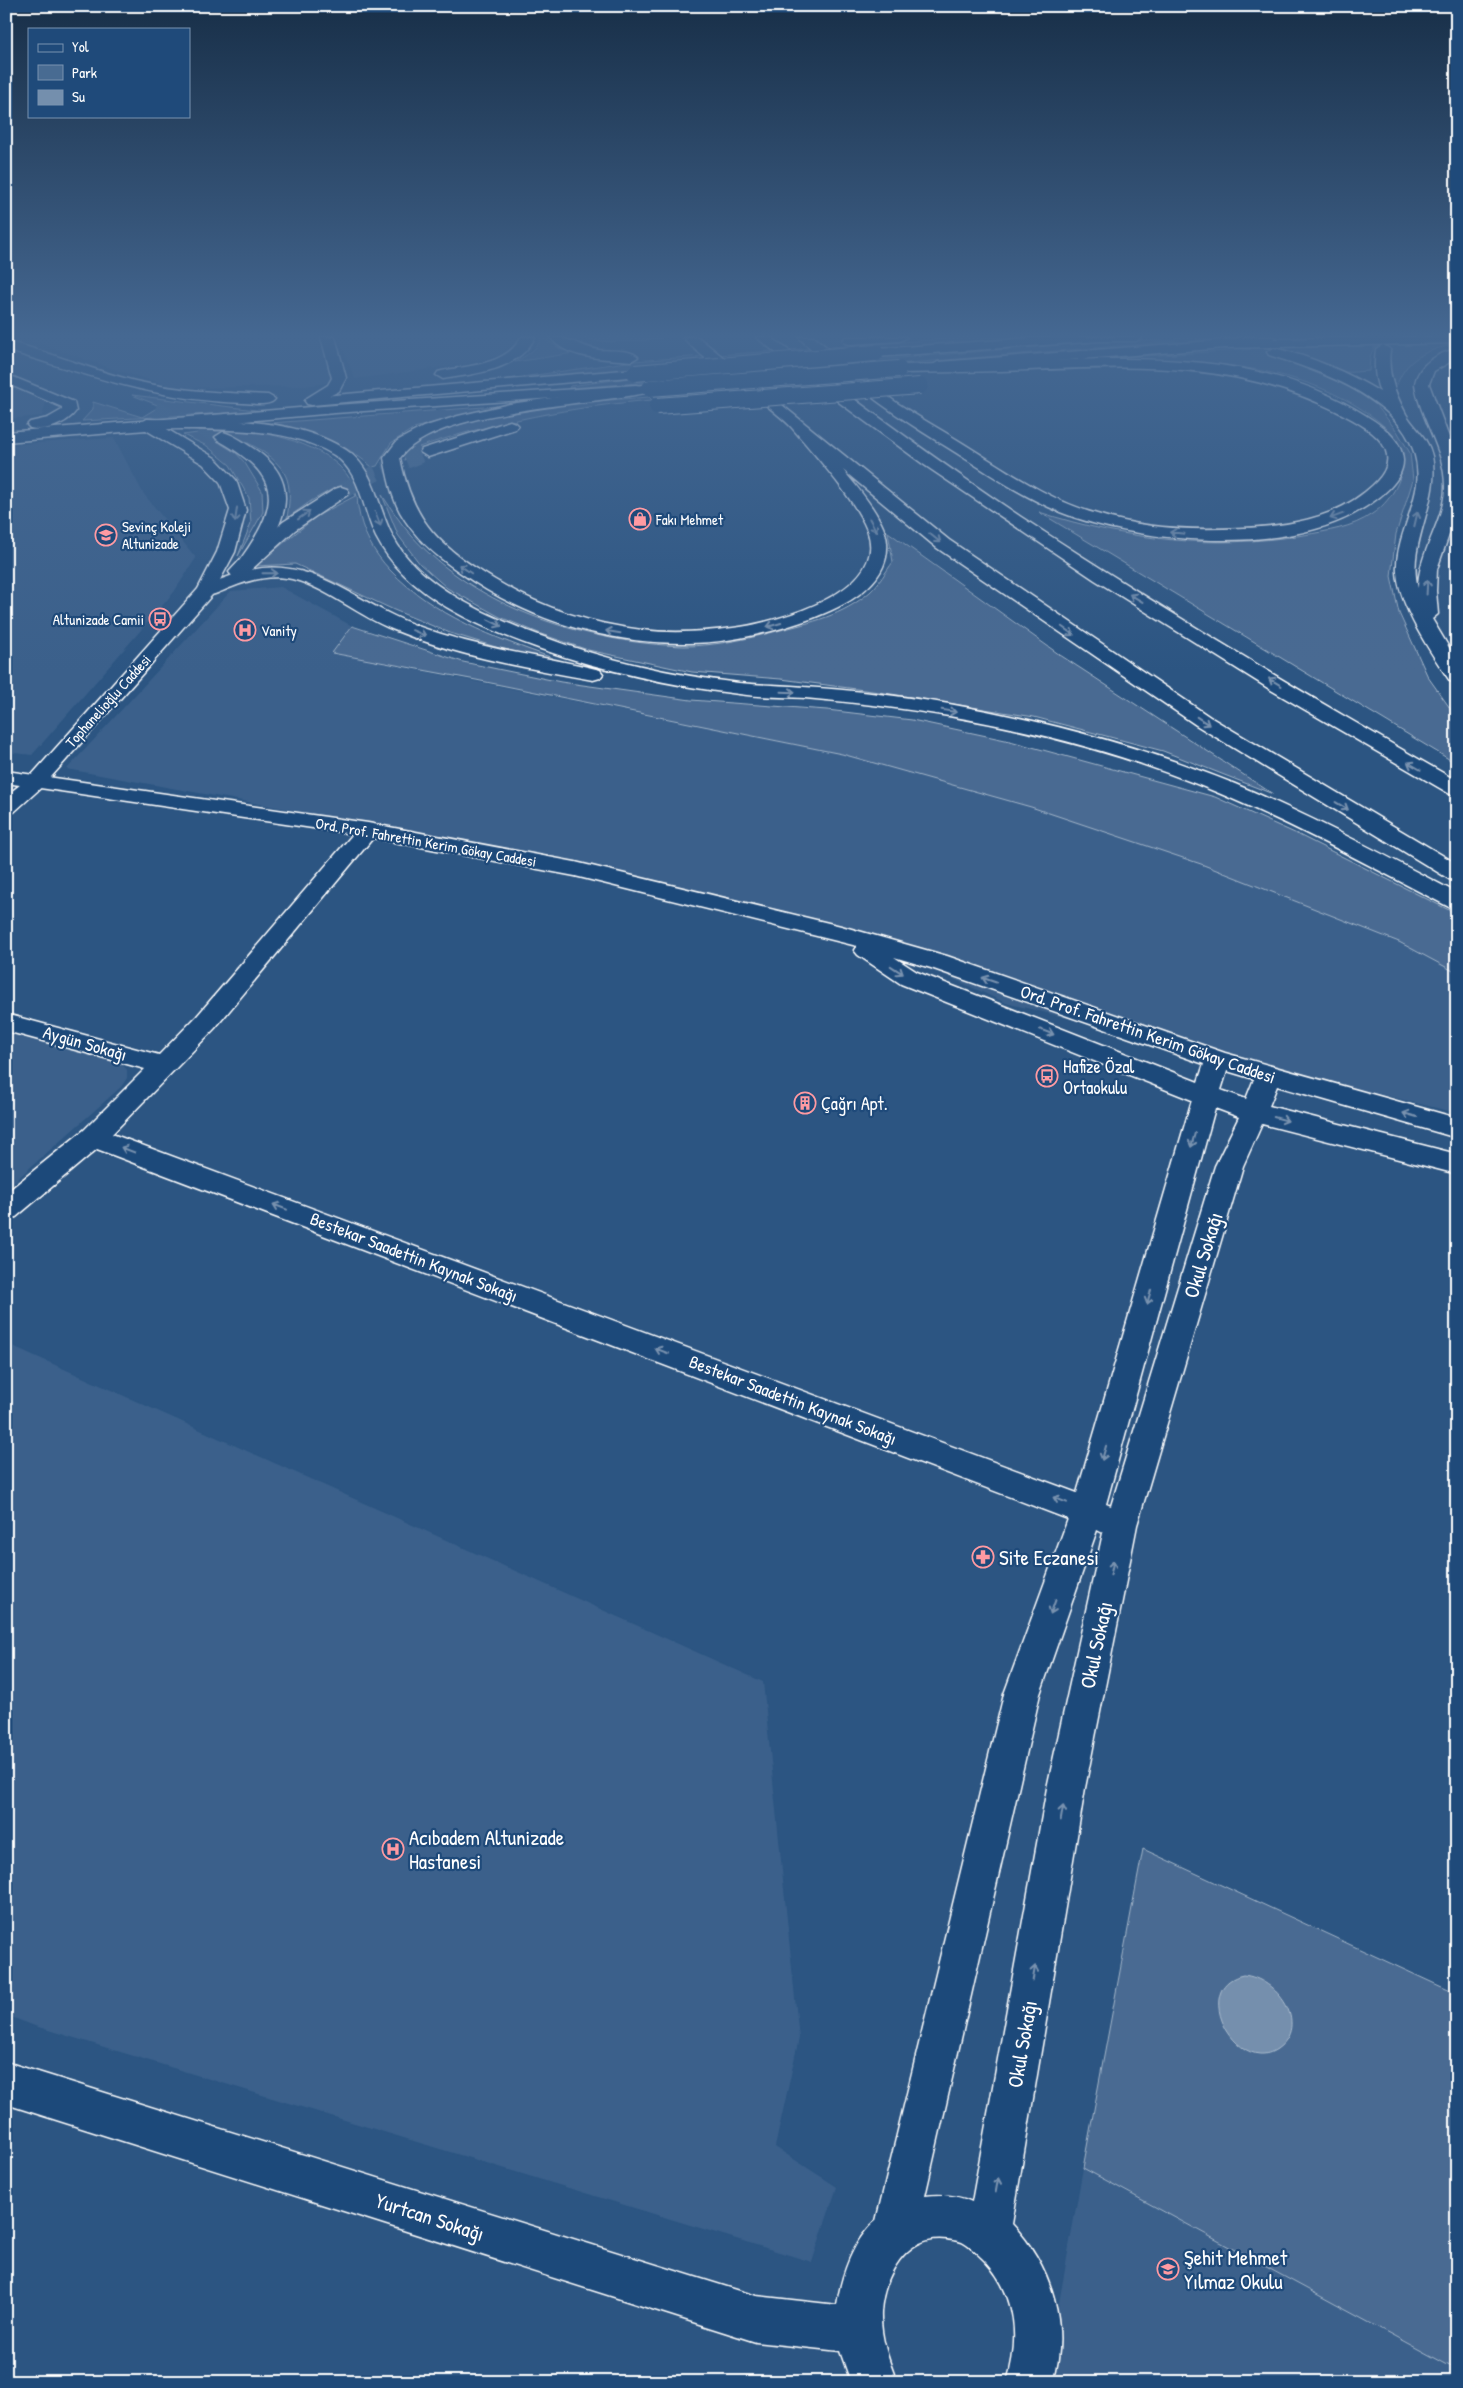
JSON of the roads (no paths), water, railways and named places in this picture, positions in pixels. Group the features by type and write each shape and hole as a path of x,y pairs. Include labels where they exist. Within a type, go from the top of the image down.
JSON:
{"main road":[{"path":"188,448 209,461 228,480 238,510 226,552 206,591"},
{"path":"241,570 269,528 279,504 278,489 272,474 245,448"},
{"path":"331,448 341,454 360,470 367,484 376,516 386,540 409,569 427,586 487,619 552,647 640,670 751,690"},
{"path":"399,448 392,458 396,484 420,531 443,554 492,587 529,606 574,623 611,633 654,638 697,637 752,632 800,618 843,598 866,581 876,560 879,542 871,522 859,503 816,448"},
{"path":"428,452 438,448"},
{"path":"824,448 943,544 1084,642 1203,721 1457,874"},
{"path":"912,448 981,498 1134,596 1365,738 1457,790"},
{"path":"961,448 1041,498 1090,517 1153,531 1226,535 1280,531 1325,521 1348,513 1390,478 1396,465 1390,448"},
{"path":"1422,448 1425,481 1408,552 1406,574 1431,635 1457,677"},
{"path":"1431,635 1426,591 1428,575 1432,554 1449,511 1453,490 1454,471 1446,448"},
{"path":"1376,467 1377,490"},
{"path":"206,591 241,570 307,512 341,492"},
{"path":"206,591 248,575 270,572 290,574 308,579 402,626 430,637 488,654 552,668 610,677 751,690 811,692 947,710 1021,724 1160,764 1250,799 1361,852 1457,902"},
{"name":"Tophanelioğlu Caddesi","path":"6,807 37,781 206,591"},
{"name":"Ord. Prof. Fahrettin Kerim Gökay Caddesi","path":"6,777 368,830 575,870 842,934 939,962 1218,1060 1457,1128"},
{"path":"6,1209 93,1137 164,1066 206,1022 368,830"},
{"name":"Ord. Prof. Fahrettin Kerim Gökay Caddesi","path":"842,934 909,978 1206,1095 1254,1112 1457,1164"},
{"name":"Aygün Sokağı","path":"6,1022 164,1066"},
{"path":"895,2232 1022,1694 1088,1510 1206,1095 1218,1060"},
{"name":"Okul Sokağı","path":"988,2233 1066,1788 1121,1525 1229,1166 1254,1112 1268,1075"},
{"name":"Bestekar Saadettin Kaynak Sokağı","path":"93,1137 1088,1510 1121,1525"},
{"name":"Yurtcan Sokağı","path":"6,2083 756,2319 859,2330"},
{"path":"874,2382 865,2361 859,2330 860,2300 867,2273 878,2250 895,2232 917,2220 940,2216 965,2220 988,2233 1012,2256 1028,2287 1037,2323 1037,2360 1030,2382"}],"water":[{"path":"1243,1975 1256,1978 1267,1984 1278,1993 1286,2004 1291,2028 1287,2039 1277,2049 1262,2054 1248,2051 1235,2041 1225,2027 1219,2011 1220,1995 1227,1983"}],"tunnel":[{"path":"341,492 376,473 428,452"}],"place":[{"name":"Fakı Mehmet","path":"640,519"},
{"name":"Sevinç Koleji Altunizade","path":"106,535"},
{"name":"Altunizade Camii","path":"160,619"},
{"name":"Vanity","path":"245,630"},
{"name":"Hafize Özal Ortaokulu","path":"1047,1076"},
{"name":"Çağrı Apt.","path":"805,1103"},
{"name":"Site Eczanesi","path":"983,1557"},
{"name":"Acıbadem Altunizade Hastanesi","path":"393,1849"},
{"name":"Şehit Mehmet Yılmaz Okulu","path":"1168,2269"}]}
